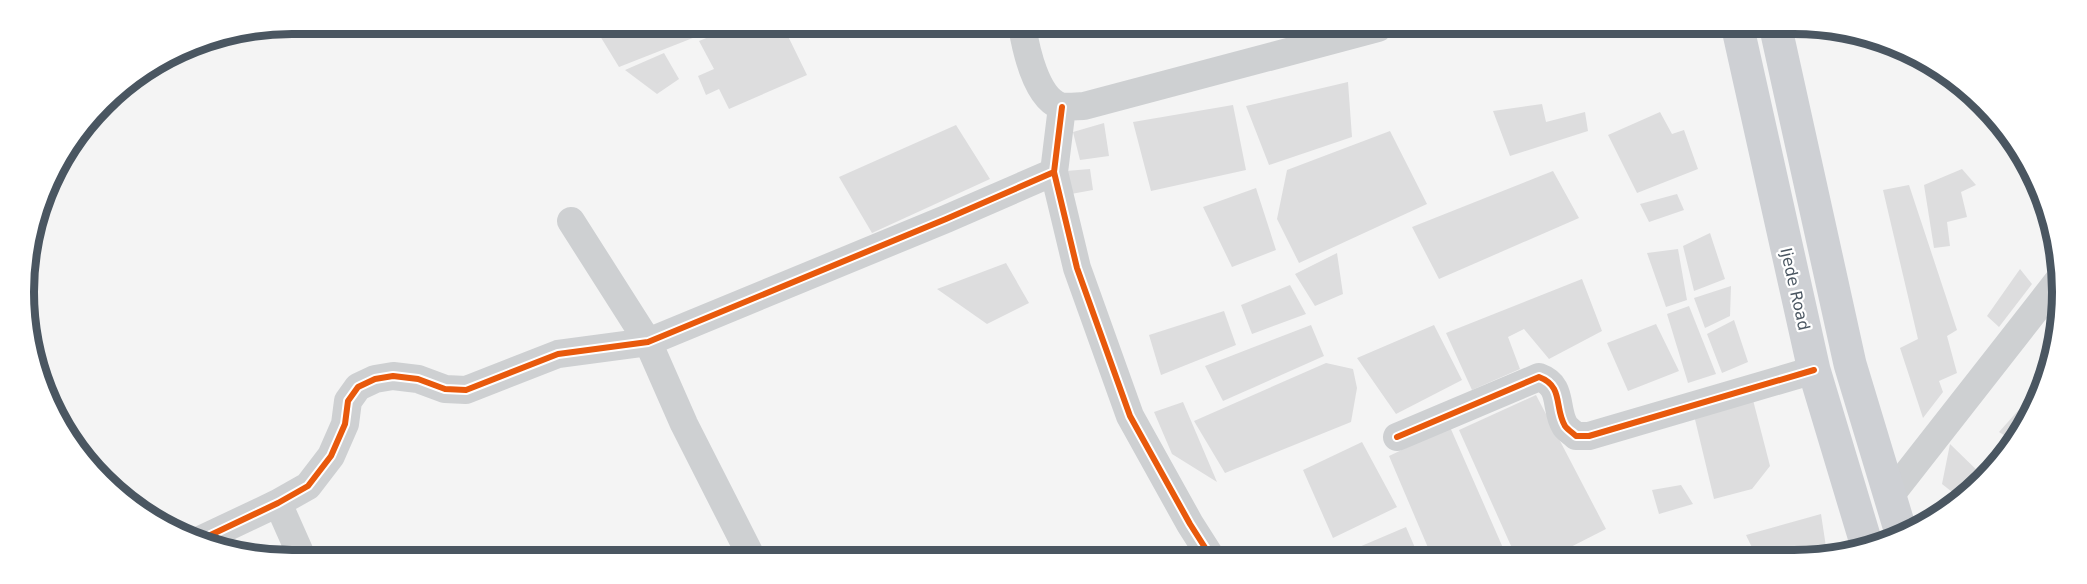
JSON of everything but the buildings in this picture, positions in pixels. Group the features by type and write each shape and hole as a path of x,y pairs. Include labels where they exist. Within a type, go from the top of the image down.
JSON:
{"main road":[{"name":"Ijede Road","path":"1739,34 1814,370 1865,540"},
{"path":"1777,34 1850,364 1899,527"}],"street":[{"path":"1023,34 1039,86 1048,99 1062,106 1084,106 1355,34"},
{"path":"1062,106 1054,172 1077,268 1130,416 1207,550"},
{"path":"209,536 308,486 331,456 345,424 348,401 358,387 375,379 393,376 418,379 445,389 466,390 558,354 648,342 1054,172"},
{"path":"571,221 648,342 684,424 748,550"},
{"path":"1890,497 2052,289"},
{"path":"1397,437 1539,377 1549,381 1555,391 1565,426 1576,436 1589,436 1814,370"},
{"path":"278,503 299,550"}],"cycle path":[{"path":"1062,107 1054,172 1077,268 1130,416 1207,550"},
{"path":"209,536 308,486 331,456 345,424 348,401 358,387 375,379 393,376 418,379 445,389 466,390 558,354 648,342 1054,172"},
{"path":"1397,437 1539,377 1552,386 1566,427 1576,436 1589,436 1814,370"}]}
